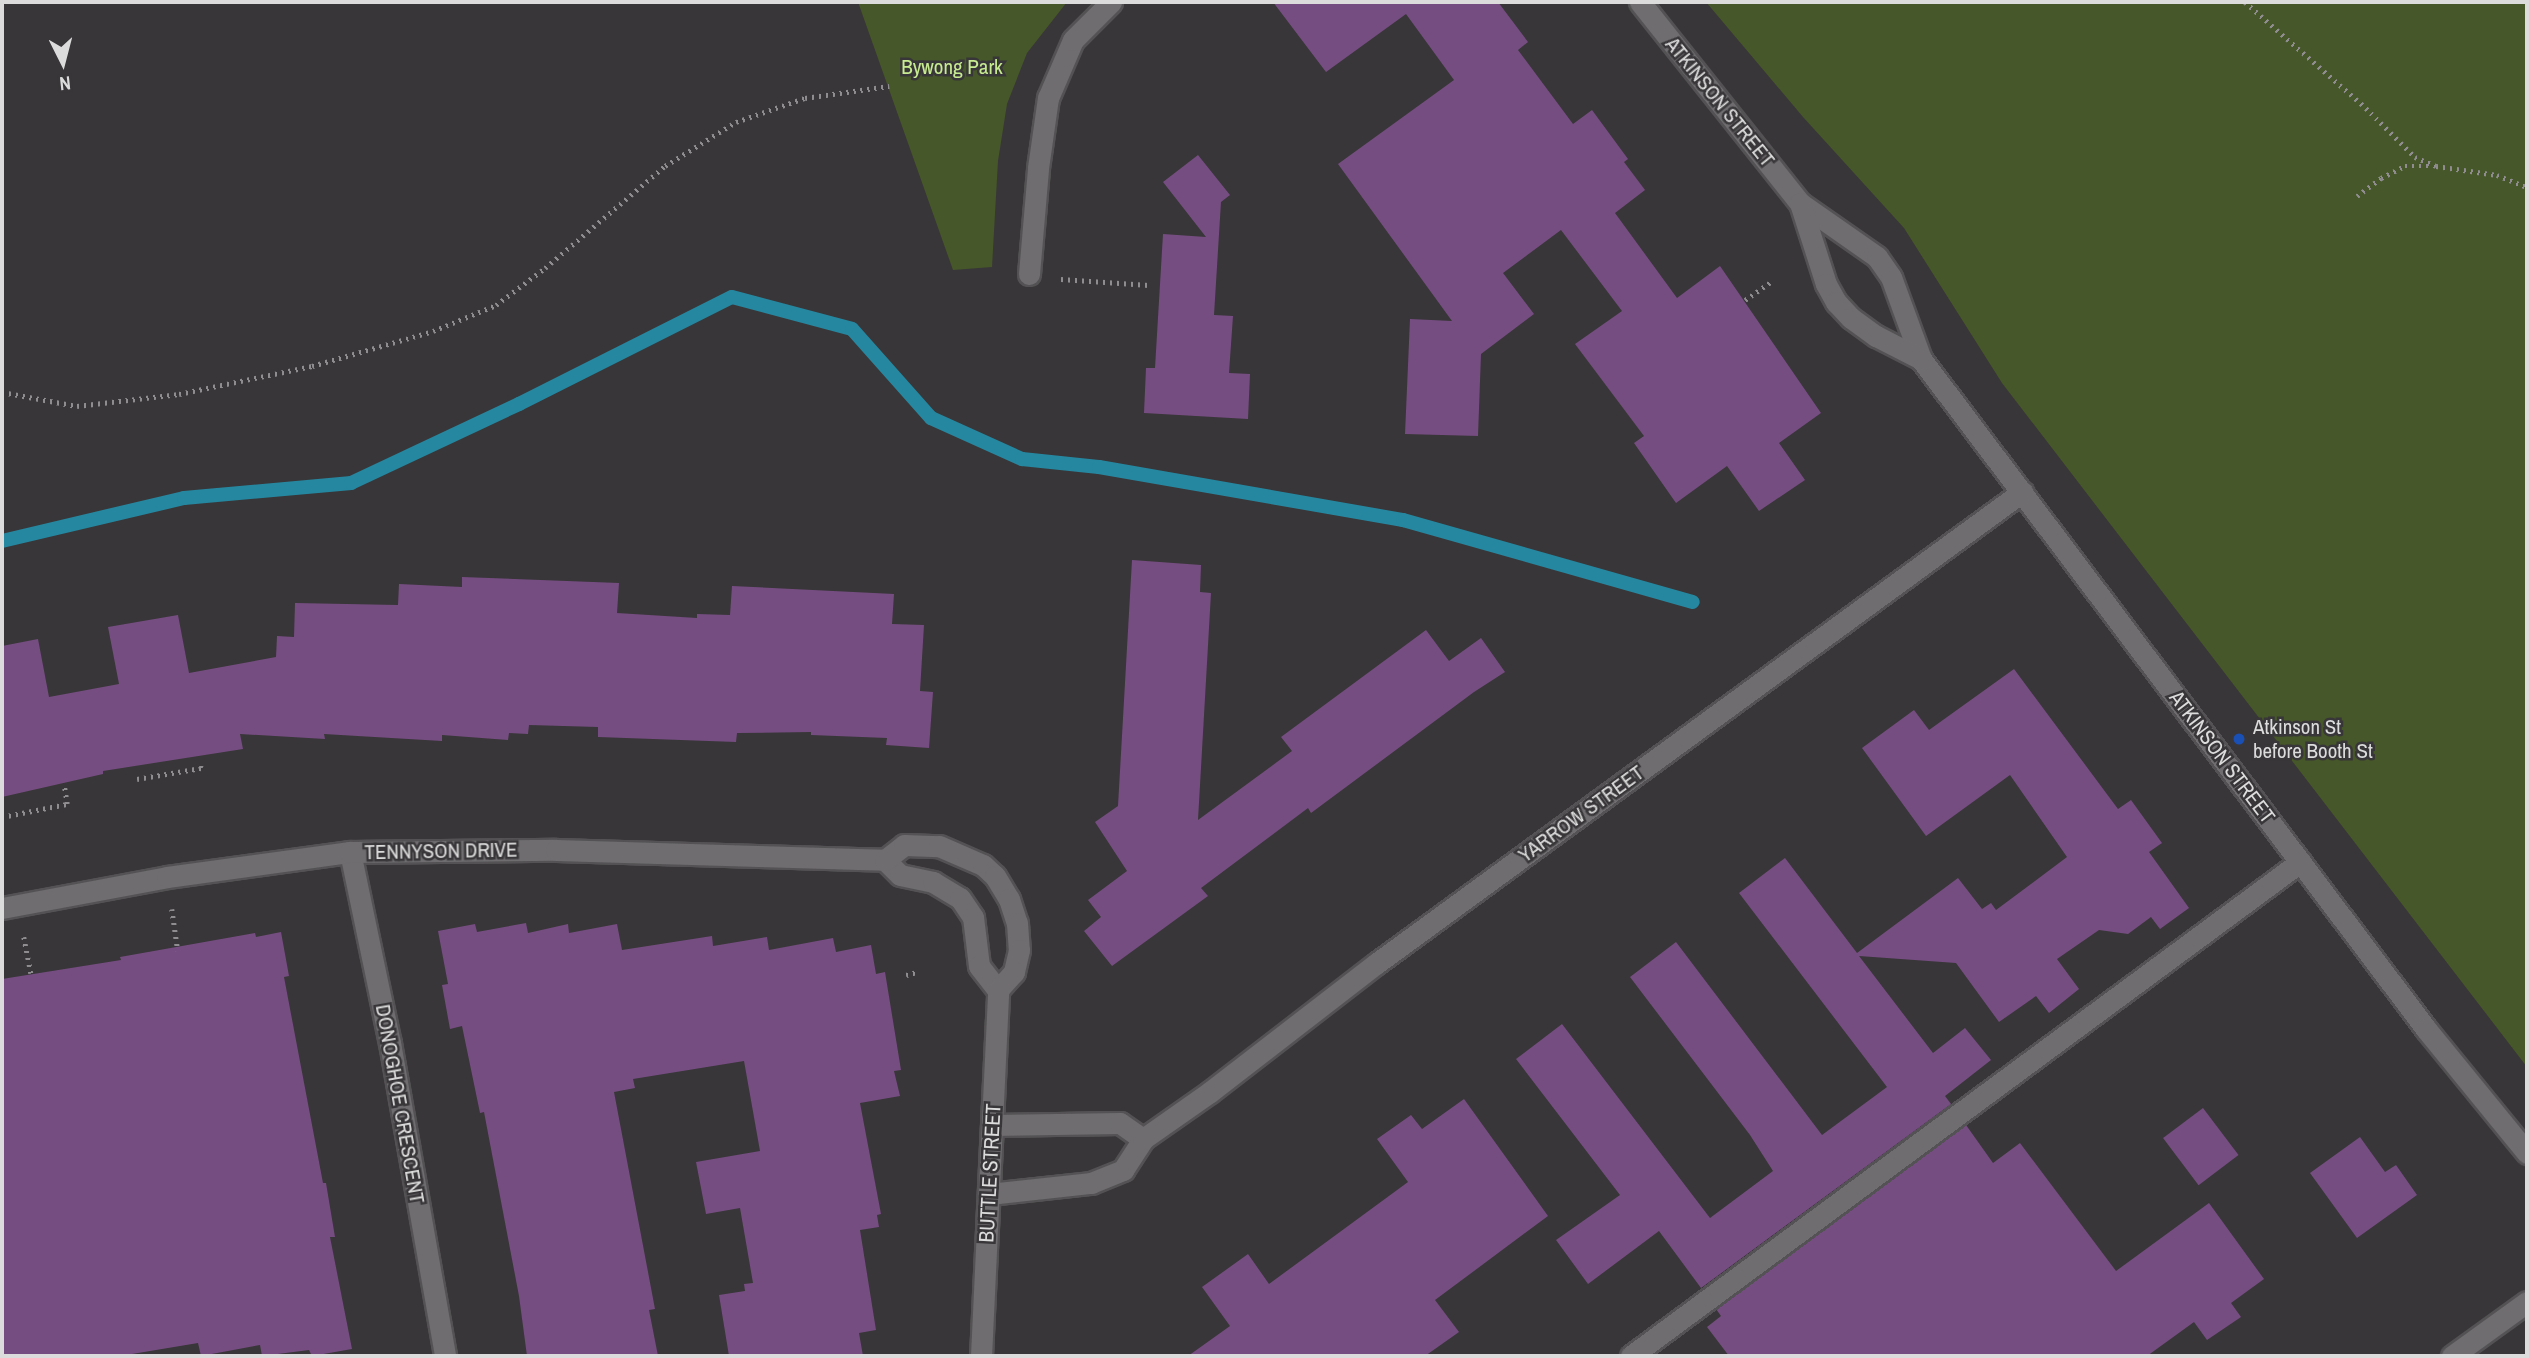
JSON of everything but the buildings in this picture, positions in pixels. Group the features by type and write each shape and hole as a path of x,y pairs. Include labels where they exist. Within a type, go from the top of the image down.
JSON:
{"street":[{"path":"1029,274 1038,167 1048,98 1073,40 1111,2"},
{"name":"ATKINSON STREET","path":"1640,2 1800,203 1877,257 1891,276 1921,359 2426,1029 2527,1153"},
{"name":"ATKINSON STREET","path":"1800,203 1826,284 1836,302 1850,318 1876,336 1921,359"},
{"name":"YARROW STREET","path":"989,1194 1091,1183 1123,1170 1143,1139 1210,1092 1389,954 2022,492"},
{"name":"TENNYSON DRIVE","path":"2,908 194,872 350,852 569,850 885,860 904,845 939,846 971,858 995,876 1009,899 1019,937 1014,972 998,990"},
{"name":"DONOGHOE CRESCENT","path":"350,852 390,1043 445,1356"},
{"path":"885,860 900,875 933,882 960,898 973,917 979,966 998,990"},
{"path":"1631,1356 2301,862"},
{"name":"BUTTLE STREET","path":"981,1356 998,990"},
{"path":"992,1125 1120,1123 1143,1139"},
{"path":"2452,1356 2527,1302"}],"path":[{"path":"2245,2 2367,108 2415,157 2436,166"},
{"path":"2,392 77,406 179,394 312,366 433,331 496,305 545,268 665,166 736,122 805,98 889,86"},
{"path":"2357,196 2381,178 2405,166 2436,166 2497,175 2527,187"},
{"path":"1029,274 1086,282 1149,285"},
{"path":"1745,300 1772,281"},
{"path":"137,779 201,768 200,762"},
{"path":"2,817 68,804 64,786"},
{"path":"906,975 917,972"}],"green space":[{"name":"Bywong Park","path":"858,2 1067,2 1027,53 1007,104 998,161 992,267 953,270"},
{"path":"1706,2 2527,2 2527,1067 2002,383 1904,228 1803,117"}],"waterway":[{"path":"2,541 184,498 351,483 519,404 732,297 852,329 931,418 1022,459 1099,467 1403,520 1693,602"}],"place":[{"name":"Atkinson St before Booth St","path":"2239,739"}]}
